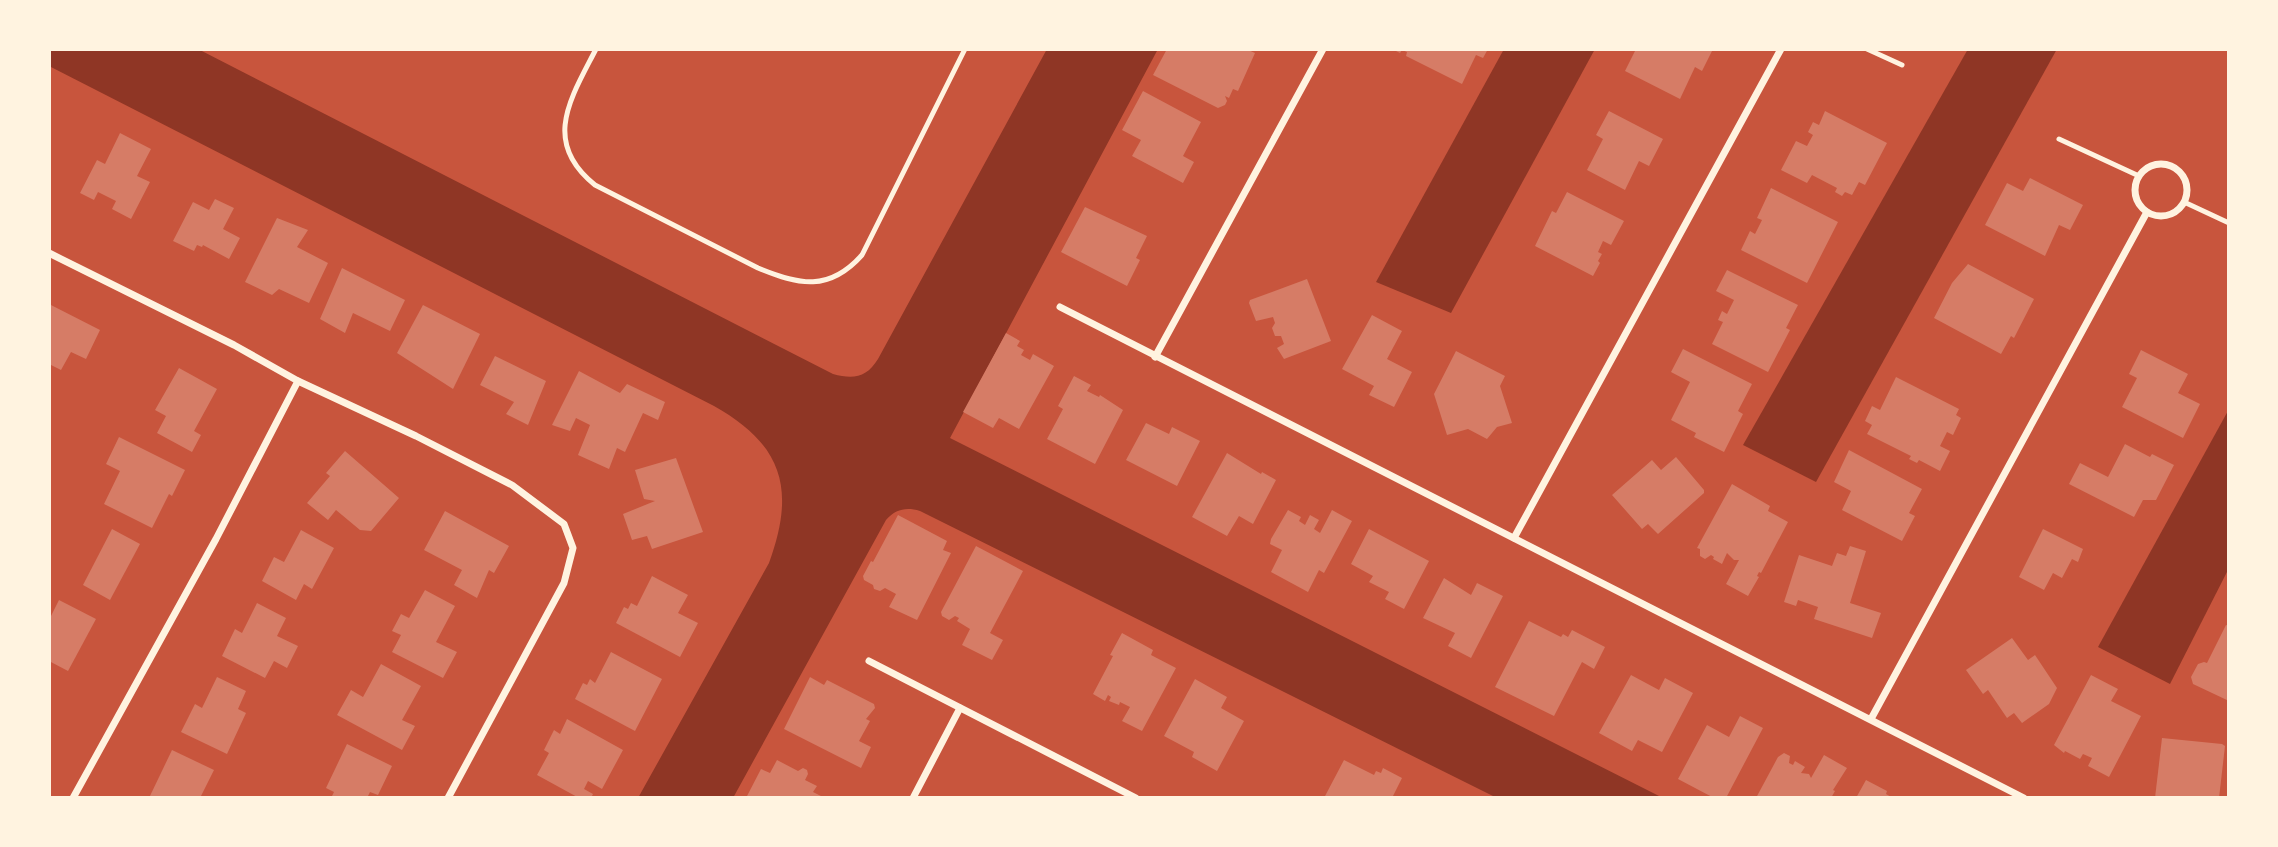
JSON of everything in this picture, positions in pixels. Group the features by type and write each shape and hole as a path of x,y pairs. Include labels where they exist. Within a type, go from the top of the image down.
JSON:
{"street":[{"path":"1155,357 1323,49"},
{"path":"1514,538 1781,49"},
{"path":"2153,166 2170,166 2178,170 2186,185 2184,202 2172,214 2155,215 2147,212 2137,200 2135,192 2140,176 2153,166"},
{"path":"1871,719 2147,212"},
{"path":"49,253 221,339 298,381 416,436 512,485 564,524 573,548 564,583 448,798"},
{"path":"1060,307 2024,798"},
{"path":"73,798 216,539 298,381"},
{"path":"869,660 1136,798"},
{"path":"913,798 960,708"}],"lane":[{"path":"596,49 574,93 563,128 570,159 582,175 595,185 758,268 784,279 819,282 850,269 862,256 965,49"},
{"path":"1867,49 1902,65"},
{"path":"2059,139 2140,176"},
{"path":"2184,202 2229,223"}],"shaded area":[{"path":"49,49 198,49 833,374 854,377 869,370 878,359 1047,49 1158,49 950,438 1663,798 1497,798 920,511 910,509 897,511 886,520 733,798 638,798 769,563 782,513 782,491 778,471 769,453 756,437 714,406 49,66"},
{"path":"1504,49 1595,49 1451,313 1376,282"},
{"path":"1968,49 2057,49 1816,482 1743,445"},
{"path":"2229,409 2229,568 2170,684 2098,647"}],"building":[{"path":"1167,49 1246,49 1255,53 1238,91 1233,89 1229,98 1225,96 1225,105 1218,108 1153,75"},
{"path":"1392,49 1488,49 1483,58 1476,55 1462,84 1406,56 1407,52 1402,50 1400,53"},
{"path":"1636,49 1713,49 1702,71 1695,67 1680,99 1625,71"},
{"path":"1143,91 1201,122 1183,156 1194,162 1183,183 1132,156 1141,140 1122,130"},
{"path":"1609,111 1663,139 1649,166 1639,161 1625,190 1587,170 1603,139 1596,135"},
{"path":"1825,111 1887,143 1865,185 1859,182 1852,195 1845,192 1842,196 1835,192 1837,188 1812,175 1807,183 1781,170 1796,141 1807,146 1813,135 1808,132 1813,122 1819,125"},
{"path":"120,133 151,149 137,176 150,182 131,219 112,209 116,201 98,192 94,200 80,193 97,160 105,164"},
{"path":"2030,178 2083,205 2070,230 2059,225 2045,256 1985,225 2007,183 2023,191"},
{"path":"1771,188 1838,222 1807,283 1741,250 1750,231 1755,234 1762,220 1757,218"},
{"path":"1567,192 1624,221 1611,245 1603,241 1598,252 1602,254 1598,261 1600,263 1593,276 1535,246 1552,211 1556,213"},
{"path":"215,199 234,208 223,229 240,238 229,259 203,245 197,245 194,251 173,241 193,202 209,210"},
{"path":"1085,207 1147,236 1136,258 1140,260 1127,286 1061,252"},
{"path":"277,218 308,230 297,247 328,263 309,303 279,289 272,295 245,282"},
{"path":"1968,264 2034,299 2014,338 2011,336 2001,354 1934,318 1952,283"},
{"path":"342,268 405,300 390,331 353,313 345,333 320,319"},
{"path":"1727,270 1798,305 1786,328 1790,330 1768,372 1712,344 1723,322 1718,320 1722,311 1727,314 1734,300 1716,291"},
{"path":"1307,279 1331,341 1284,359 1277,348 1284,344 1281,336 1275,336 1272,328 1275,323 1273,317 1256,321 1249,303 1250,300"},
{"path":"49,304 100,330 86,359 71,352 61,370 49,364"},
{"path":"423,305 480,334 453,389 397,353"},
{"path":"1372,315 1402,331 1387,359 1412,372 1394,407 1369,395 1374,386 1342,369"},
{"path":"1006,333 1020,341 1017,346 1024,350 1021,355 1030,360 1033,354 1054,366 1019,429 999,418 993,428 963,412"},
{"path":"1683,349 1752,384 1738,411 1743,414 1724,452 1694,437 1696,433 1671,420 1690,382 1671,372"},
{"path":"2141,350 2188,374 2178,393 2200,404 2183,438 2122,407 2137,378 2129,374"},
{"path":"1456,351 1505,376 1500,386 1512,423 1497,427 1487,439 1468,429 1447,435 1434,394"},
{"path":"495,356 546,381 528,425 506,414 514,402 480,385"},
{"path":"179,368 217,389 194,431 201,435 192,452 157,433 166,416 155,410"},
{"path":"579,371 620,393 627,384 665,402 658,420 643,413 625,452 617,448 609,469 578,455 590,425 576,418 570,431 552,425"},
{"path":"1074,376 1091,385 1087,391 1099,397 1100,395 1123,410 1095,464 1047,439 1063,409 1058,406"},
{"path":"1896,377 1959,409 1956,415 1961,418 1953,435 1947,432 1940,446 1950,451 1940,471 1919,460 1917,463 1909,459 1911,456 1867,434 1872,425 1865,421 1872,406 1880,410"},
{"path":"1146,423 1169,434 1172,427 1200,441 1177,486 1126,460"},
{"path":"119,437 185,470 152,528 104,504 120,471 106,464"},
{"path":"2125,444 2150,457 2152,454 2174,465 2156,500 2143,500 2134,517 2069,484 2080,463 2108,477"},
{"path":"1849,450 1922,489 1909,513 1915,516 1902,541 1842,510 1851,491 1834,482"},
{"path":"345,451 399,498 371,531 360,530 336,510 328,520 307,503 330,476 326,473"},
{"path":"1227,453 1276,480 1253,524 1239,516 1227,536 1192,517"},
{"path":"1676,457 1704,493 1658,534 1648,524 1642,529 1612,495 1652,460 1661,470"},
{"path":"676,458 703,532 652,549 647,536 632,540 623,514 655,501 644,499 635,470"},
{"path":"1732,484 1770,506 1768,511 1788,522 1748,596 1726,584 1739,560 1734,560 1727,553 1722,564 1711,555 1705,559 1700,556 1700,549 1697,548"},
{"path":"1288,510 1301,517 1299,521 1305,525 1310,515 1319,520 1314,529 1320,533 1332,510 1352,521 1324,573 1319,570 1308,592 1271,572 1282,550 1270,544 1271,539"},
{"path":"445,511 509,546 494,573 489,570 477,598 454,585 462,570 424,550"},
{"path":"898,515 947,541 943,550 951,553 917,620 889,607 896,594 885,588 880,591 874,589 863,576"},
{"path":"112,529 140,544 110,600 83,585"},
{"path":"1369,529 1429,561 1404,609 1385,599 1389,592 1369,582 1373,576 1351,564"},
{"path":"2043,529 2083,549 2078,562 2072,559 2062,578 2053,573 2044,590 2019,577"},
{"path":"301,530 334,548 312,589 304,584 296,600 262,581 274,557 284,562"},
{"path":"976,546 1023,571 990,633 1003,640 992,660 962,645 970,629 957,621 959,618 955,616 949,620 942,616 941,612"},
{"path":"1850,546 1866,551 1850,603 1881,613 1872,638 1814,619 1818,607 1798,600 1796,606 1784,602 1799,555 1832,566 1837,553 1846,556"},
{"path":"652,576 688,595 678,613 698,623 680,657 616,623 624,607 628,609 631,603 637,606"},
{"path":"1444,578 1471,595 1477,583 1503,596 1471,658 1448,646 1455,633 1423,618"},
{"path":"425,590 455,606 436,642 457,652 443,678 392,652 401,635 392,631 401,614 409,618"},
{"path":"59,600 96,619 68,671 49,661 49,620"},
{"path":"257,603 286,618 277,636 298,646 287,668 274,661 265,678 222,656 235,629 242,633"},
{"path":"1529,621 1561,637 1563,634 1568,637 1572,630 1605,647 1594,669 1582,662 1554,716 1495,687"},
{"path":"2226,625 2229,626 2229,701 2193,684 2191,677 2198,664 2207,663"},
{"path":"1122,633 1153,650 1151,655 1176,668 1142,731 1122,721 1130,707 1109,701 1111,697 1108,695 1105,701 1093,694"},
{"path":"2012,638 2028,660 2035,655 2057,688 2049,704 2022,723 2014,713 2007,718 1988,690 1983,694 1966,670"},
{"path":"611,652 662,679 635,731 575,699 583,683 587,685 590,679 595,683"},
{"path":"381,664 421,686 402,720 415,726 402,750 337,715 351,690 363,697"},
{"path":"1631,675 1659,690 1665,678 1693,693 1662,752 1638,740 1632,751 1599,733"},
{"path":"2091,675 2118,689 2111,701 2141,716 2109,777 2088,766 2092,758 2083,754 2080,759 2065,751 2064,753 2054,745"},
{"path":"217,677 246,691 238,709 246,713 227,754 181,732 195,704 202,708"},
{"path":"810,677 824,685 827,680 874,704 875,708 866,719 870,721 859,741 871,747 861,768 784,729"},
{"path":"1195,679 1227,697 1221,708 1244,721 1217,771 1192,757 1194,752 1164,736"},
{"path":"1740,716 1763,728 1726,798 1714,798 1678,779 1707,725 1729,737"},
{"path":"567,719 623,750 602,789 588,781 584,789 593,794 591,798 579,798 537,775 549,753 544,750 554,730 560,734"},
{"path":"2162,738 2225,746 2219,798 2155,798"},
{"path":"347,744 392,766 378,795 370,792 367,798 331,798 334,792 326,788"},
{"path":"172,750 214,770 200,798 149,798"},
{"path":"1784,753 1790,756 1789,763 1793,765 1795,761 1805,767 1801,773 1809,774 1811,778 1824,755 1847,768 1831,798 1756,798 1778,757"},
{"path":"777,760 798,771 803,768 807,770 805,780 817,786 813,792 825,798 746,798 761,769 770,773"},
{"path":"1344,760 1374,775 1376,771 1381,773 1383,768 1402,778 1392,798 1324,798"},
{"path":"1866,780 1887,791 1886,794 1893,798 1856,798"}]}
